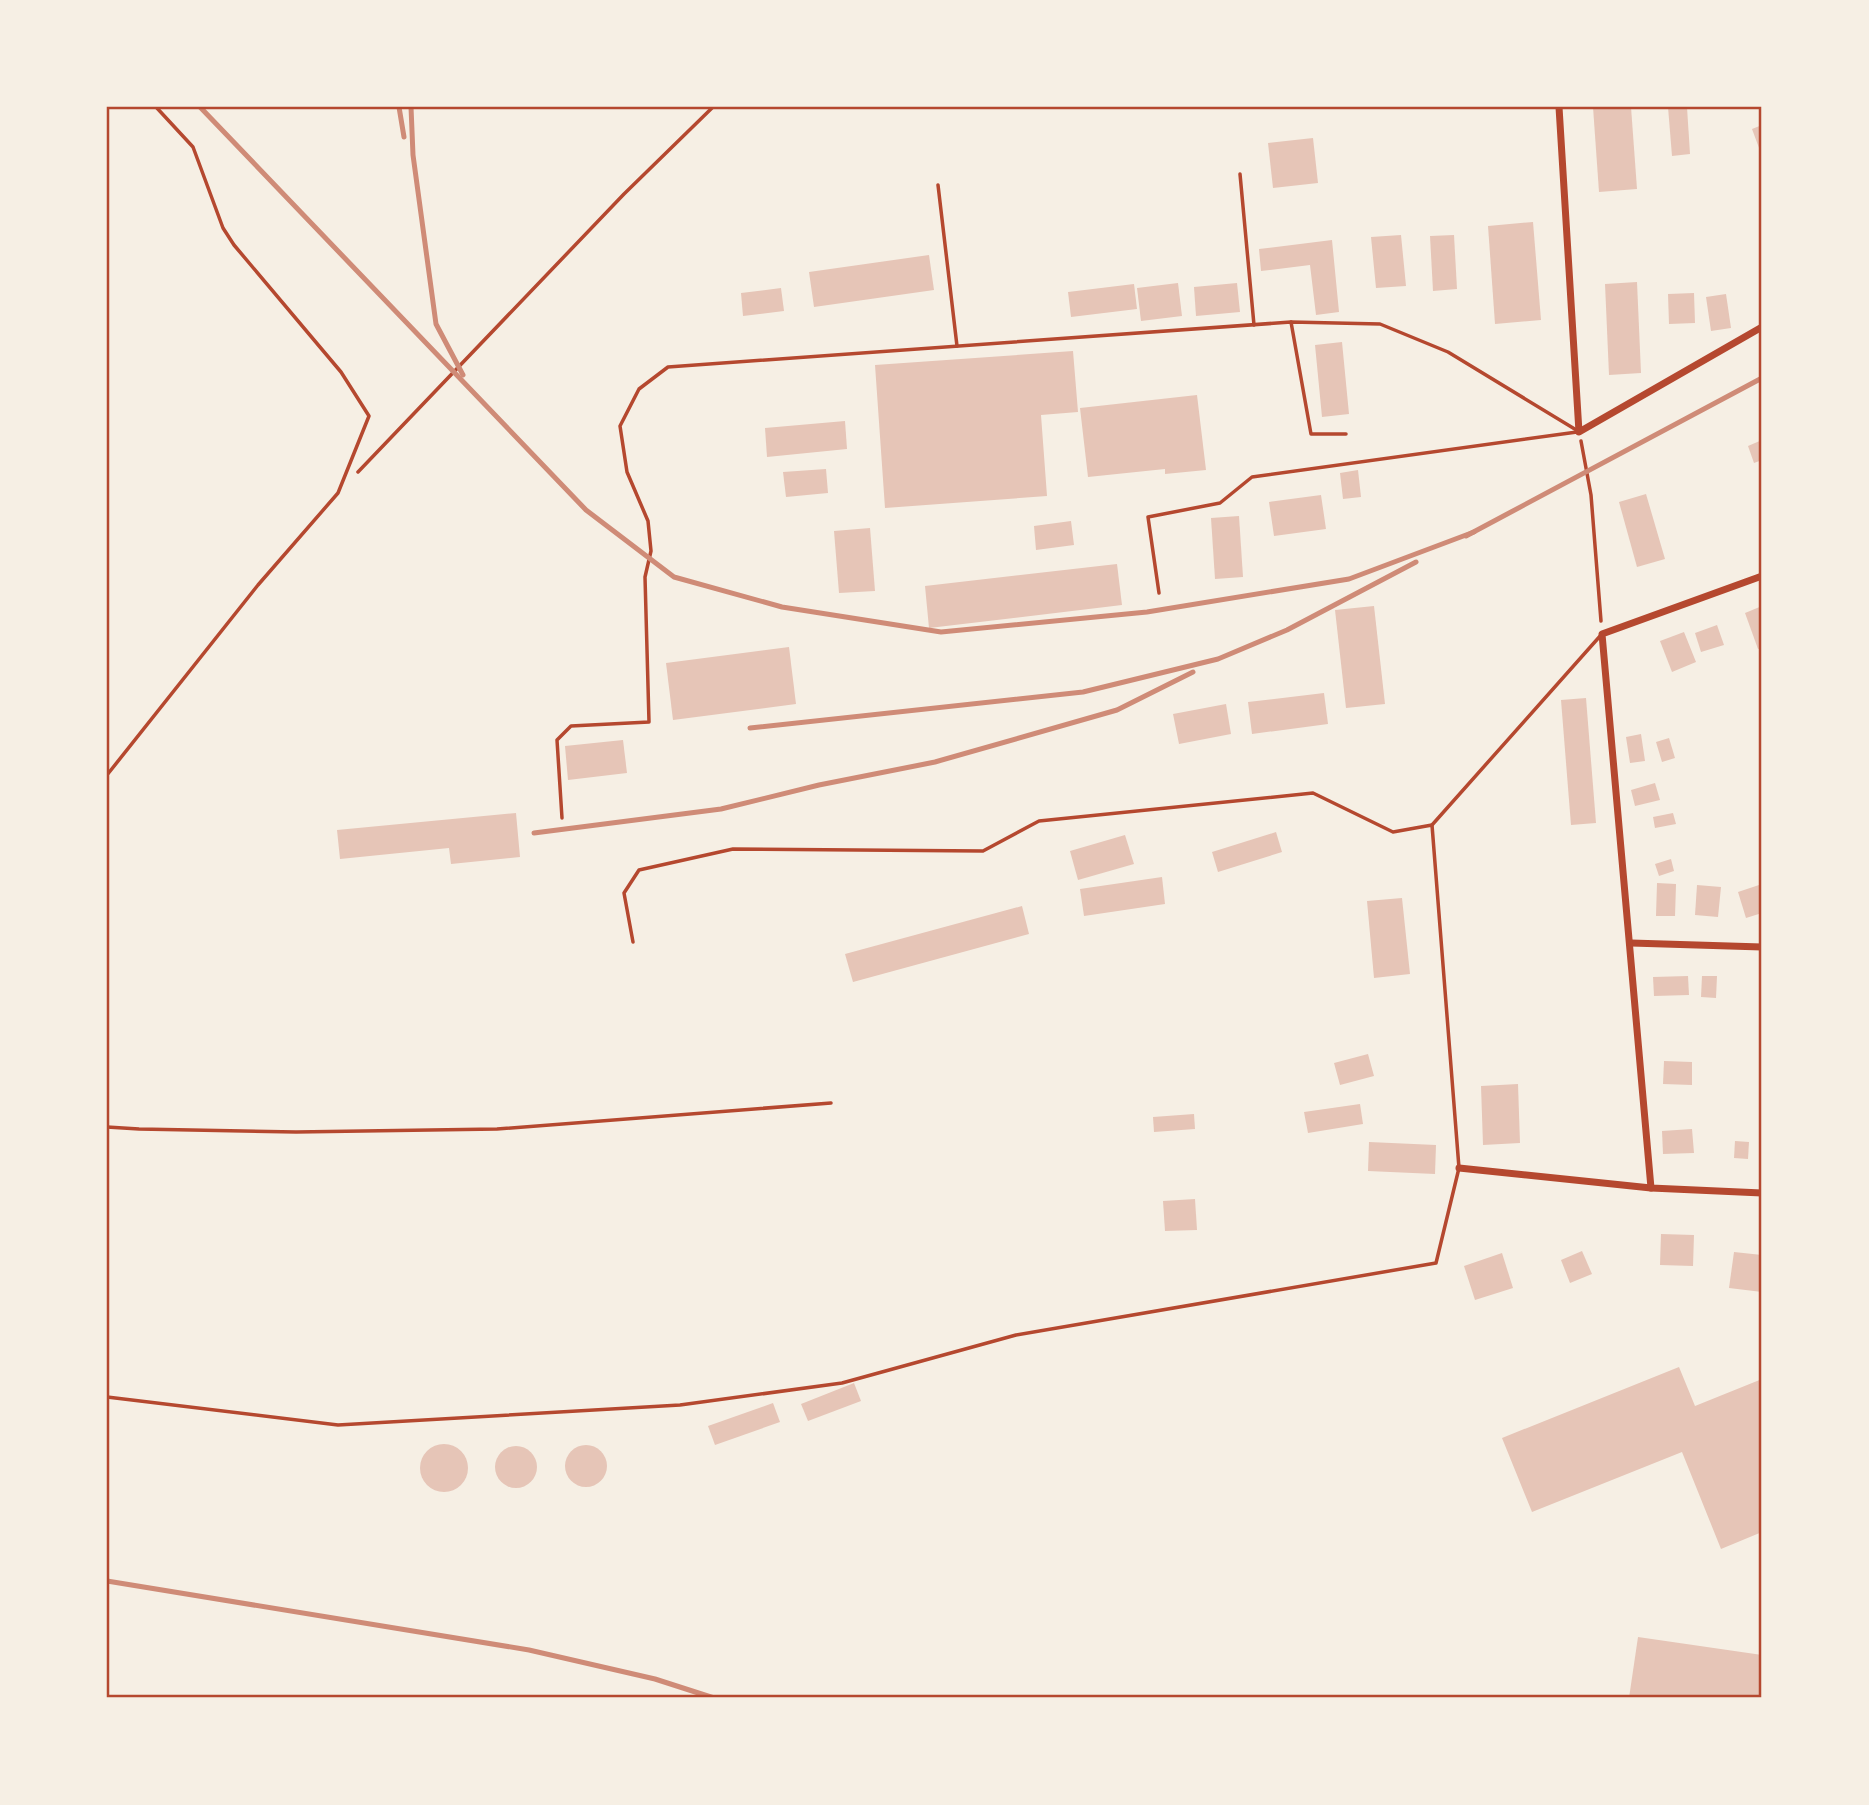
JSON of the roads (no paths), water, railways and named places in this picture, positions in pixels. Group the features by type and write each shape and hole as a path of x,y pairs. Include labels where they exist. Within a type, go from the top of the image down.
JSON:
{"street":[{"path":"1559,107 1579,432 1762,327"},
{"path":"1651,1188 1602,634 1762,576"},
{"path":"1630,943 1762,947"},
{"path":"1459,1168 1651,1188 1762,1193"}],"lane":[{"path":"107,775 258,585 338,493 369,416 341,372 233,245 223,228 193,147 156,107"},
{"path":"1240,174 1254,325"},
{"path":"938,185 957,346"},
{"path":"562,818 557,740 571,726 649,722 646,577 651,551 648,521 627,472 620,426 639,389 668,367 1291,322 1380,324 1448,352 1579,432"},
{"path":"1291,322 1311,434 1346,434"},
{"path":"1159,593 1148,517 1220,503 1252,477 1579,432"},
{"path":"633,942 624,893 639,870 733,849 983,851 1039,821 1313,793 1393,832 1432,825 1602,634"},
{"path":"107,1396 338,1425 680,1405 842,1383 1016,1335 1436,1263 1459,1168 1432,825"},
{"path":"107,1126 296,1132 497,1129 831,1103"}],"railway":[{"path":"200,107 586,510 674,577 782,607 941,632 1147,612 1349,579 1474,532"},
{"path":"399,107 404,137"},
{"path":"411,107 413,155 436,324 463,375"},
{"path":"1466,536 1762,378"},
{"path":"750,728 1083,692 1218,659 1287,630 1416,562"},
{"path":"534,833 721,809 819,785 935,762 1117,710 1193,672"},
{"path":"107,1581 529,1650 655,1679 714,1698"}]}
